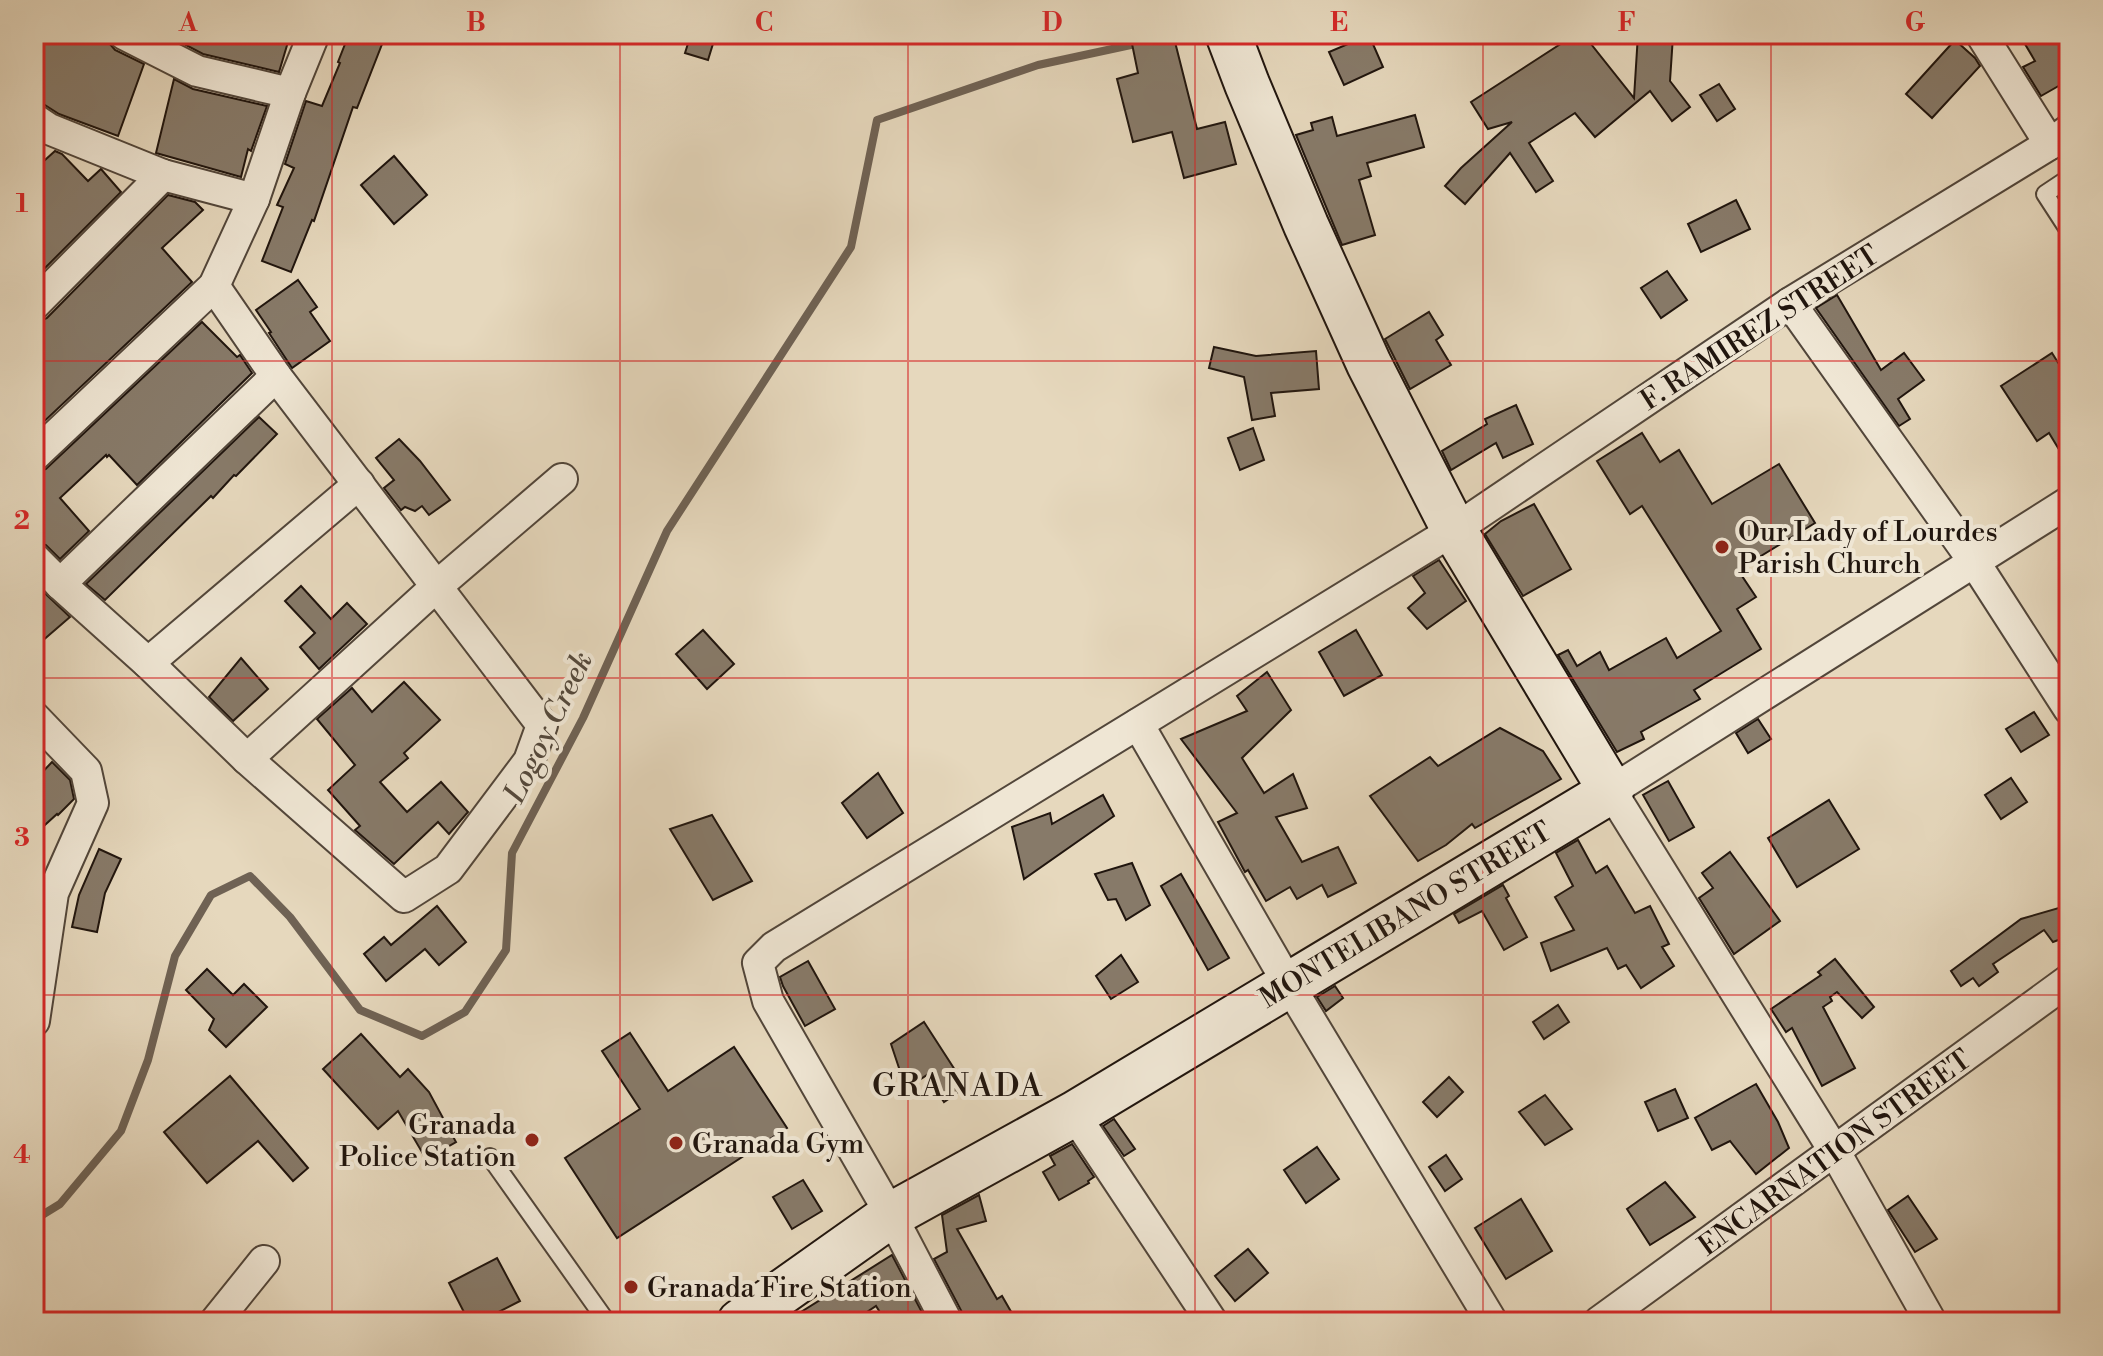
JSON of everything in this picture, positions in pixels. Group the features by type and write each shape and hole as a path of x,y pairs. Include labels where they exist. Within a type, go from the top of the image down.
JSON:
{"main road":[{"path":"1228,34 1306,225 1369,364 1454,530 1611,791"},
{"name":"MONTELIBANO STREET","path":"740,1322 891,1215 1074,1114 1611,791"}],"street":[{"path":"124,34 197,71 290,93"},
{"path":"34,456 214,286 254,199 314,34"},
{"path":"1981,34 2060,137"},
{"path":"39,131 163,175 254,199"},
{"name":"F. RAMIREZ STREET","path":"891,1215 768,1001 758,963 774,947 1454,530 1790,303 2060,137"},
{"path":"34,305 163,175"},
{"path":"34,558 247,759 404,897 448,869 529,761 542,725 276,376 214,286"},
{"path":"1790,303 1975,563 2069,709"},
{"path":"60,584 276,376"},
{"path":"247,759 437,586 562,479"},
{"path":"148,663 359,484"},
{"name":"MONTELIBANO STREET","path":"1611,791 2069,502"},
{"path":"34,717 86,771 93,803 44,883 34,1021"},
{"path":"1138,724 1289,985 1492,1322"},
{"path":"1611,791 1835,1152 1931,1322"},
{"name":"ENCARNATION STREET","path":"1599,1322 2069,980"},
{"path":"1074,1114 1212,1322"},
{"path":"891,1215 947,1322"},
{"path":"215,1322 264,1261"}],"lane":[{"path":"2069,178 2045,194 2069,231"},
{"path":"490,1157 607,1322"}],"building":[{"path":"41,34 106,34 115,50 144,64 118,136 59,114 34,98 34,45"},
{"path":"185,34 253,34 288,42 279,72 203,54 182,43"},
{"path":"349,34 386,34 357,108 353,107 314,221 291,272 262,261 283,207 277,205 294,168 285,164 306,101 322,106"},
{"path":"691,34 716,34 708,60 685,53"},
{"path":"1130,34 1173,34 1197,129 1225,122 1236,164 1184,178 1172,132 1133,142 1117,79 1138,73"},
{"path":"1576,34 1583,34 1634,98 1638,34 1673,36 1670,81 1690,107 1672,121 1650,91 1595,137 1575,113 1529,143 1553,181 1536,192 1510,153 1465,204 1445,186 1512,122 1488,129 1471,102"},
{"path":"2019,34 2069,34 2069,80 2041,96 2023,67 2035,61"},
{"path":"1369,35 1383,67 1344,85 1329,52"},
{"path":"1955,40 1980,66 1932,118 1906,94"},
{"path":"174,79 193,89 267,106 251,151 248,149 241,177 156,153"},
{"path":"1719,84 1735,109 1717,121 1700,95"},
{"path":"1415,115 1424,147 1367,163 1371,176 1359,180 1375,235 1342,245 1296,135 1313,130 1311,123 1332,117 1337,136"},
{"path":"55,151 62,154 88,181 101,169 121,192 34,279 34,170"},
{"path":"394,156 427,195 394,224 361,185"},
{"path":"168,195 195,202 203,210 162,248 192,282 34,431 34,322 47,318"},
{"path":"1736,200 1750,229 1701,252 1688,224"},
{"path":"1667,271 1687,300 1661,318 1641,288"},
{"path":"298,280 317,307 310,312 330,341 292,368 256,310"},
{"path":"1837,295 1881,370 1904,353 1924,380 1898,399 1910,419 1899,426 1816,308"},
{"path":"1429,312 1443,335 1436,340 1451,365 1410,389 1385,339"},
{"path":"202,322 237,357 240,355 252,373 137,485 106,455 60,498 89,531 60,559 46,545 34,541 34,474 46,469"},
{"path":"1214,347 1256,356 1316,351 1319,389 1271,393 1275,416 1252,420 1244,377 1209,368"},
{"path":"2052,353 2069,380 2069,466 2049,433 2037,441 2001,386"},
{"path":"1516,405 1533,444 1503,458 1496,443 1451,470 1442,451 1487,424 1485,419"},
{"path":"259,417 277,434 236,476 213,498 211,496 105,600 86,584"},
{"path":"1253,428 1264,460 1240,470 1228,438"},
{"path":"1642,433 1660,462 1679,450 1712,504 1779,464 1815,523 1738,570 1756,597 1737,609 1761,649 1694,690 1700,699 1641,732 1644,739 1617,752 1558,655 1568,650 1577,666 1600,652 1609,670 1666,638 1677,658 1721,631 1642,506 1630,514 1597,461"},
{"path":"399,439 450,500 429,515 422,506 415,511 405,507 401,510 384,488 394,480 376,458"},
{"path":"1534,504 1571,569 1523,596 1485,534 1501,521"},
{"path":"1439,560 1466,601 1427,629 1408,608 1425,593 1413,576"},
{"path":"34,583 70,617 34,648"},
{"path":"301,586 331,619 347,603 367,624 319,669 300,647 315,633 285,601"},
{"path":"703,630 734,664 707,689 676,654"},
{"path":"1356,630 1382,675 1344,696 1319,652"},
{"path":"241,658 268,689 233,721 209,697"},
{"path":"1267,672 1291,710 1242,758 1264,793 1293,774 1307,808 1276,817 1302,862 1338,847 1356,883 1328,897 1322,885 1297,899 1290,887 1266,901 1248,870 1245,872 1218,822 1237,813 1181,739 1247,711 1237,696"},
{"path":"404,682 440,720 404,753 408,758 380,782 407,812 441,782 468,812 449,834 438,822 394,864 355,830 360,826 328,790 355,765 317,719 352,688 372,712"},
{"path":"2034,712 2049,735 2021,752 2006,729"},
{"path":"1758,719 1771,739 1748,753 1736,733"},
{"path":"1500,728 1543,751 1561,779 1475,828 1472,824 1446,845 1418,861 1370,796 1430,757 1438,766"},
{"path":"52,762 70,780 74,799 34,835 34,781"},
{"path":"878,773 903,813 867,838 842,803"},
{"path":"2011,778 2027,802 2001,819 1985,795"},
{"path":"1668,781 1694,827 1669,841 1643,795"},
{"path":"1103,795 1114,816 1024,879 1012,827 1050,813 1052,824"},
{"path":"1829,800 1859,849 1797,887 1768,838"},
{"path":"712,815 752,881 713,900 670,829"},
{"path":"1578,840 1596,873 1607,866 1635,913 1650,906 1669,944 1662,947 1674,966 1641,988 1626,965 1618,969 1607,948 1551,971 1541,943 1574,930 1555,897 1573,886 1556,853"},
{"path":"99,849 121,859 105,893 97,932 72,927 79,895"},
{"path":"1730,852 1780,921 1734,954 1699,898 1713,888 1702,873"},
{"path":"1132,863 1150,905 1126,920 1116,899 1108,900 1095,874"},
{"path":"1181,874 1229,958 1208,970 1161,886"},
{"path":"1503,885 1509,896 1506,898 1527,937 1504,950 1482,911 1459,923 1454,914"},
{"path":"2069,905 2069,913 2065,916 2069,923 2069,936 2053,942 2044,930 1993,964 1998,972 1979,986 1973,978 1961,986 1951,971 2021,919"},
{"path":"437,906 466,942 439,965 425,949 386,981 364,954 384,937 391,945"},
{"path":"1121,955 1138,982 1111,999 1096,976"},
{"path":"1835,959 1874,1007 1862,1018 1837,992 1830,997 1832,1001 1823,1007 1855,1068 1822,1086 1792,1028 1786,1032 1771,1009 1821,975 1818,972"},
{"path":"808,961 835,1009 805,1026 780,977"},
{"path":"207,969 233,995 244,984 267,1007 226,1047 209,1030 214,1019 186,990"},
{"path":"1335,986 1343,998 1326,1011 1317,997"},
{"path":"1558,1005 1569,1022 1544,1039 1533,1022"},
{"path":"924,1022 966,1087 944,1102 927,1075 906,1089 891,1044"},
{"name":"Granada Gym","path":"630,1033 668,1091 734,1047 787,1128 617,1238 565,1158 640,1109 602,1051"},
{"path":"361,1034 400,1077 408,1069 429,1092 456,1142 426,1159 398,1111 378,1129 323,1069"},
{"path":"230,1076 308,1168 293,1181 258,1141 207,1183 164,1132"},
{"path":"1449,1077 1463,1092 1437,1117 1423,1102"},
{"path":"1756,1084 1789,1148 1756,1174 1730,1141 1712,1150 1695,1118"},
{"path":"1675,1089 1688,1118 1658,1131 1645,1102"},
{"path":"1545,1095 1572,1129 1545,1145 1519,1112"},
{"path":"1114,1119 1135,1149 1124,1156 1103,1126"},
{"path":"1072,1144 1094,1177 1059,1200 1043,1172 1055,1165 1050,1156"},
{"path":"1317,1147 1339,1179 1306,1203 1284,1170"},
{"path":"1446,1155 1462,1179 1445,1191 1429,1167"},
{"path":"803,1180 822,1211 792,1229 773,1197"},
{"path":"1665,1182 1695,1217 1650,1245 1627,1209"},
{"path":"979,1195 986,1221 957,1229 997,1299 1002,1296 1017,1322 965,1322 934,1259 947,1252 942,1215"},
{"path":"1908,1196 1937,1239 1915,1252 1888,1210"},
{"path":"1521,1199 1552,1251 1506,1279 1475,1228"},
{"path":"1248,1249 1268,1273 1235,1301 1215,1276"},
{"path":"892,1255 927,1322 886,1322 876,1306 852,1322 785,1322"},
{"path":"497,1258 520,1301 479,1322 469,1322 449,1283"}],"waterway":[{"name":"Logoy Creek","path":"1165,38 1183,34"},
{"name":"Logoy Creek","path":"34,1220 60,1204 121,1131 148,1060 175,956 211,895 250,876 290,917 360,1010 422,1036 465,1012 506,950 512,853 583,718 667,531 851,247 877,120 1038,65 1140,43"}],"place":[{"name":"Our Lady of Lourdes Parish Church","path":"1722,547"},
{"name":"Granada Police Station","path":"532,1140"},
{"name":"Granada Gym","path":"676,1143"},
{"name":"Granada Fire Station","path":"631,1287"}],"district":[{"name":"GRANADA","path":"958,1085"}]}
